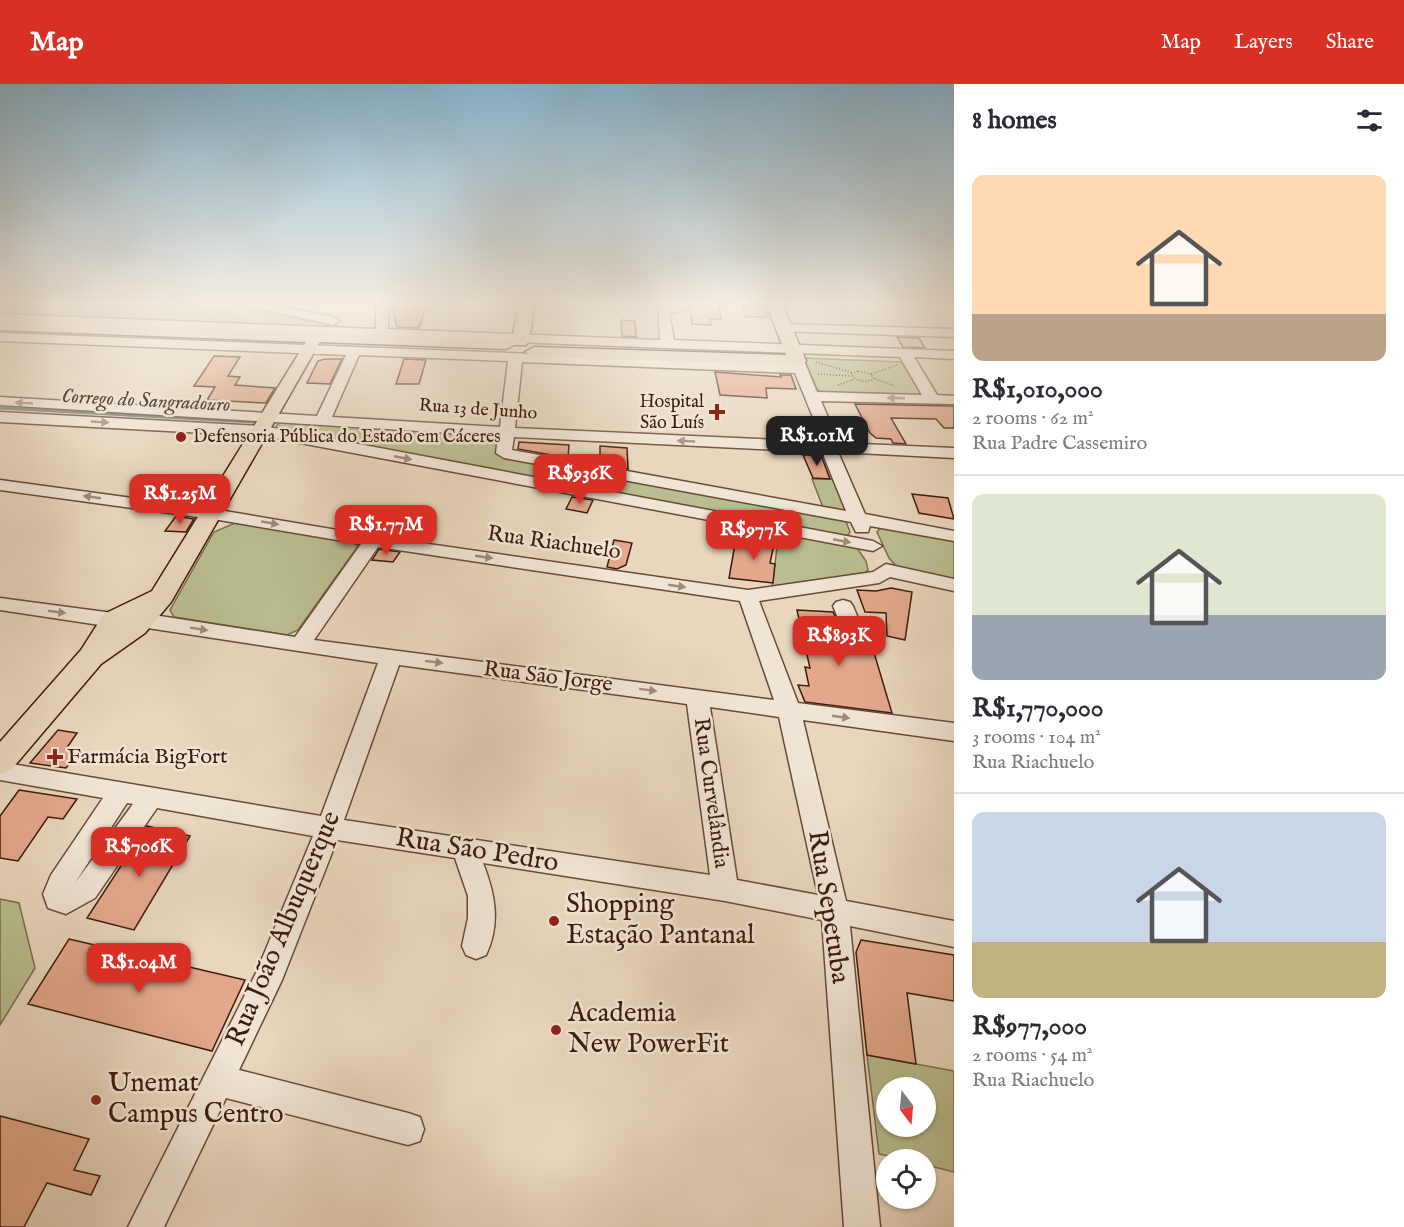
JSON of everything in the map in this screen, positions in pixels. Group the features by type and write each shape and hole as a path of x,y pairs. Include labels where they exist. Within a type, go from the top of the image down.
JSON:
{"main road":[{"path":"0,762 124,622 162,596 306,356"},
{"path":"729,356 799,362"},
{"path":"796,356 799,362"}],"street":[{"path":"323,419 364,356"},
{"path":"518,356 504,453 954,537"},
{"path":"828,448 832,444 799,362 938,356"},
{"path":"905,359 932,399"},
{"path":"812,396 954,400"},
{"name":"Rua 13 de Junho","path":"0,401 267,423 323,419 508,432 709,442 719,437 737,438 749,444 828,448"},
{"path":"0,417 267,423 873,546"},
{"path":"828,448 954,453"},
{"path":"828,448 857,519 886,570 954,585"},
{"name":"Rua Riachuelo","path":"0,485 213,514 373,541 748,596 879,577 886,570"},
{"path":"300,645 373,541"},
{"name":"Rua Sepetuba","path":"748,596 789,710 835,911 862,1227"},
{"name":"Rua São Jorge","path":"0,604 954,732"},
{"path":"843,606 859,645"},
{"name":"Rua João Albuquerque","path":"146,1227 267,980 329,828 391,657"},
{"name":"Rua Curvelândia","path":"697,696 725,889"},
{"name":"Rua São Pedro","path":"0,771 329,828 725,889 954,934"},
{"path":"121,792 60,883 56,894 58,900 66,902 86,890 151,797"},
{"path":"465,849 482,894 484,919 476,946"},
{"path":"218,1080 408,1129"}],"path":[{"path":"799,362 852,374 861,372 871,374 905,359"},
{"path":"815,362 852,374 867,382 874,379 871,374"},
{"path":"856,364 861,372"}],"green space":[{"path":"804,358 901,362 922,393 915,396 821,392 817,389"},
{"path":"285,420 498,434 496,452 498,454 845,519 850,532 848,535 840,536 276,430 276,426"},
{"path":"812,479 836,479 848,512 824,510"},
{"path":"235,523 352,541 358,546 298,630 287,635 174,617 170,610 214,532"},
{"path":"882,526 954,539 954,581 897,567 889,558 877,532"},
{"path":"779,532 857,548 866,561 868,570 865,573 772,587"},
{"path":"0,899 19,903 35,968 0,1025"},
{"path":"867,1055 954,1071 954,1172 936,1168 936,1149 878,1149 877,1137 936,1137 936,1077 876,1077 876,1129"}],"building":[{"path":"214,356 223,356 240,357 228,376 240,377 235,385 275,388 266,403 207,400 215,387 194,386"},
{"path":"342,359 330,384 307,383 318,361"},
{"path":"404,359 426,360 419,384 396,384"},
{"path":"715,372 781,377 780,375 791,375 796,389 766,388 767,398 720,395"},
{"path":"855,404 954,406 954,428 944,428 936,419 891,418 906,444 893,443 891,439 876,438 870,433"},
{"path":"519,442 569,445 568,458 518,449"},
{"path":"600,446 627,448 628,469 600,464"},
{"path":"803,455 821,455 830,479 813,478"},
{"path":"912,494 948,498 954,519 919,513"},
{"path":"572,497 593,500 587,513 566,509"},
{"path":"176,516 194,519 186,532 165,531"},
{"path":"761,532 776,535 770,563 775,564 773,583 729,578 735,544 756,548"},
{"path":"614,540 632,543 626,565 617,569 607,567"},
{"path":"379,549 400,552 393,562 372,560"},
{"path":"891,588 912,592 905,640 887,636 886,613 865,612 857,590 876,591"},
{"path":"797,610 833,612 852,652 866,652 872,646 892,713 805,702 798,685 809,686 805,667 810,668"},
{"name":"Farmácia BigFort","path":"58,730 77,733 66,749 79,751 66,768 30,763"},
{"path":"19,790 77,799 63,819 48,817 18,861 0,858 0,816"},
{"path":"147,826 190,836 134,930 87,918"},
{"path":"69,939 245,980 212,1051 28,1004"},
{"path":"861,940 954,955 954,1001 907,993 916,1064 867,1055 856,952"},
{"path":"0,1116 89,1139 74,1170 100,1176 91,1195 47,1183 24,1227 0,1227"}],"waterway":[{"name":"Corrego do Sangradouro","path":"0,408 254,422"}],"place":[{"name":"Hospital São Luís","path":"717,412"},
{"name":"Defensoria Pública do Estado em Cáceres","path":"181,437"},
{"name":"Farmácia BigFort","path":"55,757"},
{"name":"Shopping Estação Pantanal","path":"554,921"},
{"name":"Academia New PowerFit","path":"556,1030"},
{"name":"Unemat Campus Centro","path":"96,1100"}]}
